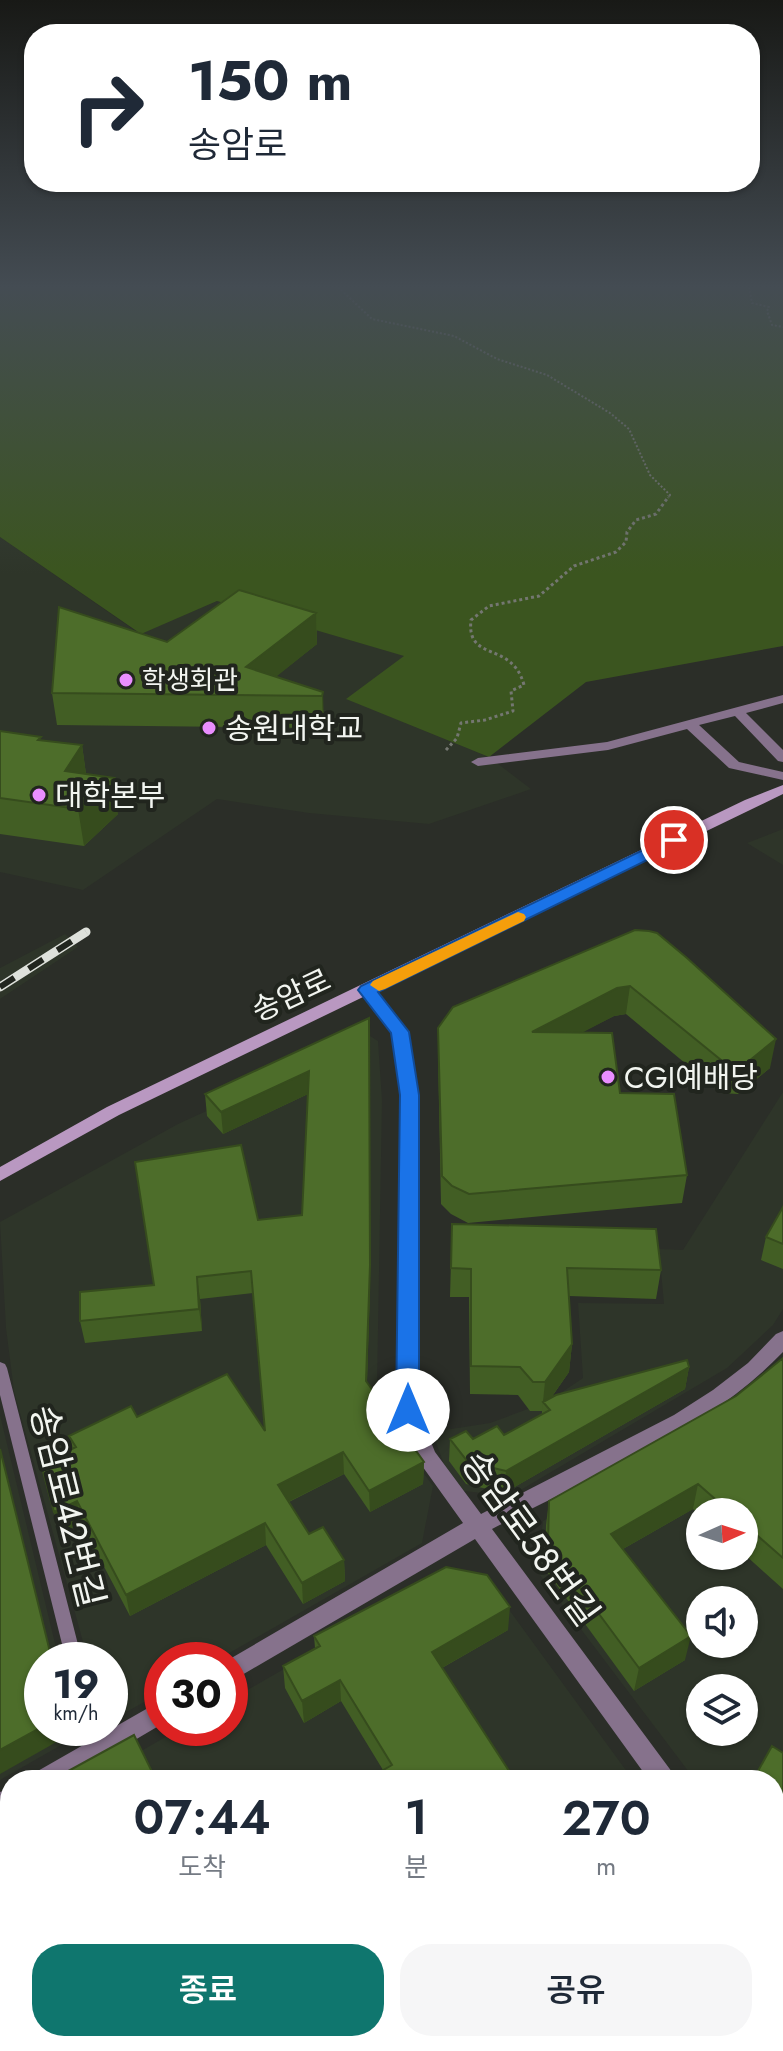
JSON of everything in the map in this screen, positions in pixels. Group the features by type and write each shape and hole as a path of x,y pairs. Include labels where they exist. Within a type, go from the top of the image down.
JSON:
{"main road":[{"name":"송암로","path":"0,1175 113,1111 783,789"}],"street":[{"path":"478,762 608,746 783,699"},
{"path":"738,712 783,758"},
{"path":"691,725 734,765 783,776"},
{"name":"송암로58번길","path":"367,990 400,1032 410,1095 408,1410 427,1457 657,1770"},
{"path":"248,1660 478,1526 678,1422 760,1365 783,1339"},
{"path":"56,1770 85,1746"}],"lane":[{"name":"송암로42번길","path":"0,1368 69,1642"}],"path":[{"path":"446,750 457,738 461,723 485,720 513,711 511,691 524,685 522,672 507,658 473,643 469,636 471,620 489,606 539,596 574,566 616,552 626,542 627,532 636,520 656,514 670,495 650,475 629,429 560,383"}],"shaded area":[{"name":"송원대학교","path":"0,537 140,634 217,601 405,656 347,699 489,757 531,789 429,824 309,813 217,799 83,890 0,872"},
{"path":"783,829 783,865 747,843"},
{"path":"65,934 78,947 0,999 0,968"},
{"path":"370,1036 378,1041 382,1100 377,1387 382,1417 433,1486 422,1543 248,1642 144,1642 144,1702 128,1711 128,1642 83,1642 14,1391 6,1328 0,1222 178,1124"},
{"path":"783,1092 783,1309 773,1325 727,1368 519,1491 499,1495 464,1491 444,1464 432,1432 490,1423 547,1402 583,1378 578,1303 664,1304 659,1249 683,1250"},
{"path":"783,1368 783,1770 687,1770 537,1571 543,1521 691,1437"},
{"path":"0,1415 55,1642 24,1642 24,1746 60,1746 18,1770 0,1770"},
{"path":"442,1578 491,1585 626,1770 108,1770 150,1746 248,1746 248,1690"}],"green space":[{"path":"0,383 783,383 783,646 586,682 489,757 346,699 404,656 217,601 141,634 0,537"}],"building":[{"path":"239,590 316,613 246,667 323,692 322,696 52,693 59,607 167,642"},
{"path":"0,731 41,737 38,740 82,745 65,771 114,778 78,809 0,798"},
{"path":"635,930 657,933 776,1039 744,1065 726,1064 630,986 617,988 532,1032 612,1033 620,1093 674,1094 687,1175 469,1194 452,1186 442,1176 438,1028 453,1007"},
{"path":"369,1018 370,1265 366,1381 424,1462 369,1491 343,1452 278,1485 309,1534 323,1527 344,1560 302,1583 265,1523 126,1595 77,1501 54,1512 41,1464 76,1447 69,1436 131,1406 137,1417 227,1374 265,1431 251,1271 197,1277 199,1309 80,1321 80,1292 154,1285 135,1162 241,1145 258,1220 302,1215 309,1071 221,1112 205,1094"},
{"path":"783,1207 783,1244 766,1237"},
{"path":"452,1224 656,1229 661,1270 567,1268 572,1344 545,1382 533,1382 520,1367 471,1366 471,1269 451,1268"},
{"path":"783,1358 783,1558 758,1536 758,1498 714,1498 698,1484 611,1534 686,1630 686,1639 639,1668 548,1545 549,1501 736,1396"},
{"path":"687,1360 689,1367 506,1471 468,1462 450,1439 466,1431 473,1439 497,1426 504,1435 550,1410 543,1402 556,1395"},
{"path":"0,1449 48,1642 24,1642 24,1737 0,1750"},
{"path":"446,1567 487,1575 510,1607 432,1652 509,1770 383,1770 392,1765 340,1680 302,1701 283,1666 320,1646 314,1636"},
{"path":"134,1735 151,1770 70,1770 114,1746 128,1746 128,1738"},
{"path":"772,1746 783,1753 783,1770 759,1770"}],"railway":[{"path":"0,987 86,932"}],"slow traffic":[{"path":"379,985 518,917"}],"place":[{"name":"학생회관","path":"126,680"},
{"name":"송원대학교","path":"209,728"},
{"name":"대학본부","path":"39,795"},
{"name":"CGI예배당","path":"608,1077"}],"route":[{"path":"408,1410 410,1095 400,1032 367,990 674,840"}]}
